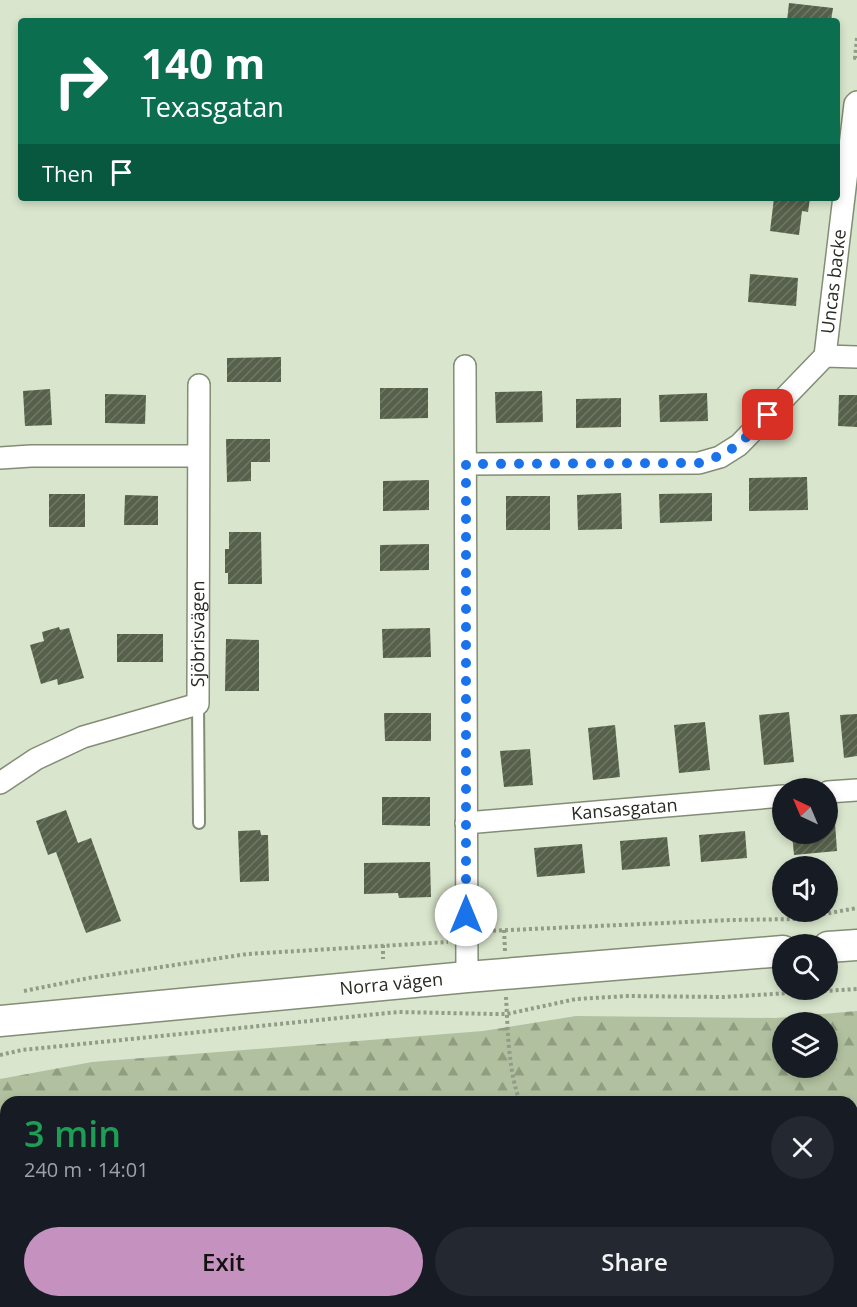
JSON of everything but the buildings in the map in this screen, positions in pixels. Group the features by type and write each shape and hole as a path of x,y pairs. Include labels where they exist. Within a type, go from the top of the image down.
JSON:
{"street":[{"name":"Uncas backe","path":"825,356 857,102"},
{"path":"466,464 699,463 720,457 739,445 825,356 857,357"},
{"path":"465,366 467,977"},
{"name":"Sjöbrisvägen","path":"0,783 36,759 83,737 198,704 199,385"},
{"path":"0,458 198,456"},
{"path":"838,791 857,790"},
{"name":"Kansasgatan","path":"466,823 772,797"},
{"path":"838,946 857,945"},
{"name":"Norra vägen","path":"0,1021 467,977 772,952"}],"lane":[{"path":"198,704 199,823"}],"path":[{"path":"857,38 855,58 857,58"},
{"path":"21,992 89,978 247,954 452,942 489,931 504,930 719,920 797,919 857,908"},
{"path":"504,930 507,1014 518,1096"},
{"path":"0,1054 398,1012 507,1014 576,999 628,996 723,997 857,989"}],"green space":[{"path":"857,1011 857,1096 0,1096 0,1079 92,1062 483,1031 576,1016 772,1018 772,1078 838,1078 838,1013"}],"route":[{"path":"466,915 466,464 699,463 720,457 739,445 768,415"}]}
